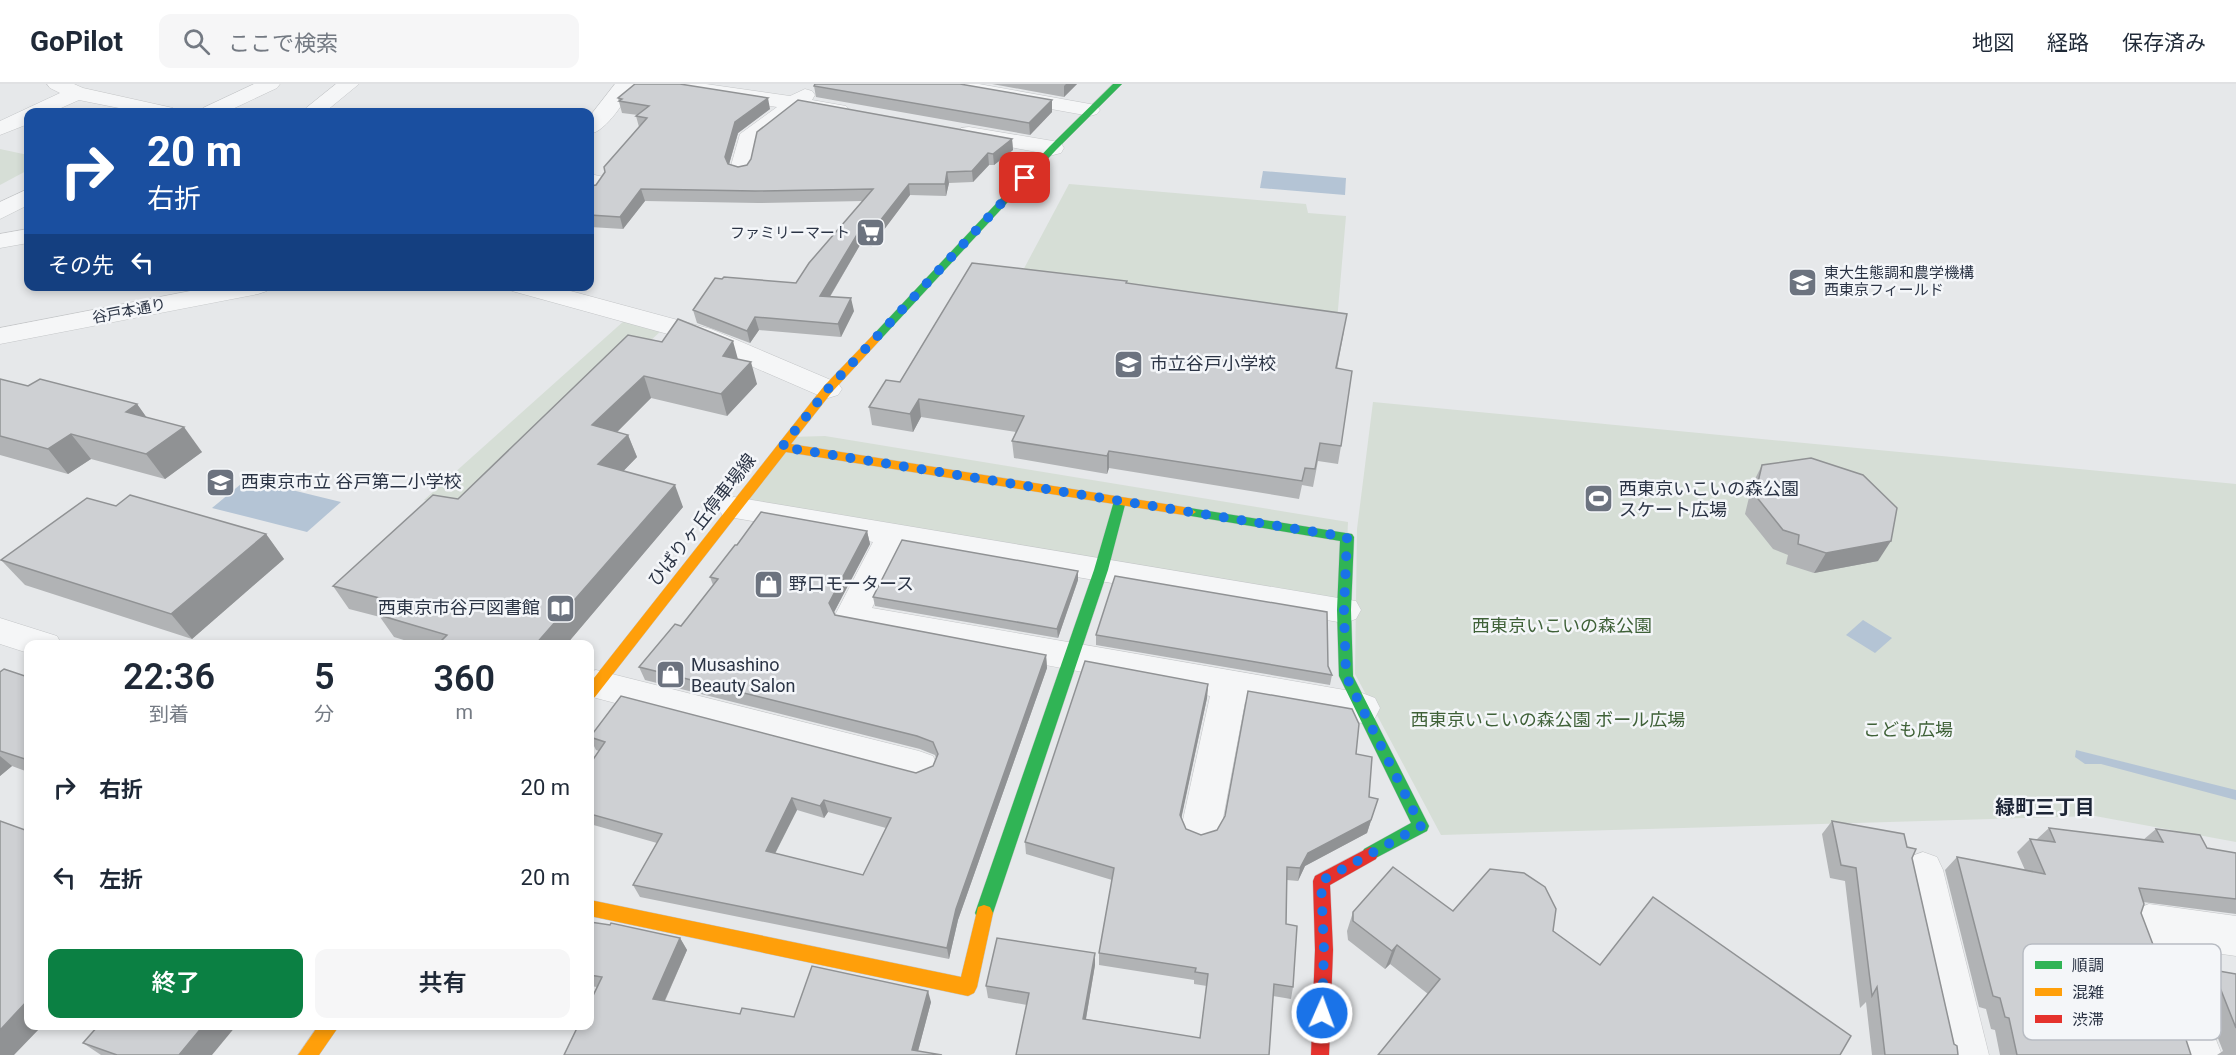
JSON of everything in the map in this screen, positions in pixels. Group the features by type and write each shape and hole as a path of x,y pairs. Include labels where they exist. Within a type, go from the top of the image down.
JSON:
{"street":[{"path":"57,84 77,93 147,108"},
{"path":"219,108 270,84"},
{"path":"319,108 349,84"},
{"path":"594,124 616,99 625,84"},
{"path":"665,84 796,102 855,113"},
{"path":"741,169 748,139 819,84"},
{"path":"945,84 1090,110"},
{"name":"ひばりヶ丘停車場線","path":"594,687 828,389 1053,148 1118,84"},
{"path":"45,108 77,93"},
{"path":"949,130 1053,148"},
{"path":"0,212 24,198"},
{"path":"0,241 24,237"},
{"name":"谷戸本通り","path":"0,336 232,291"},
{"path":"539,291 702,335 828,389"},
{"path":"782,447 1347,537 1344,610 1346,676 1421,826 1321,881 1324,950 1320,1055"},
{"path":"594,909 968,987 981,921 1101,570 1120,501"},
{"path":"734,508 1344,610"},
{"path":"893,534 851,617 1362,708"},
{"path":"0,631 29,640"},
{"path":"1202,829 1230,686"},
{"path":"594,688 919,767"},
{"path":"1923,870 1966,1055"},
{"path":"2157,944 2149,924 2236,936"},
{"path":"307,1055 327,1030"},
{"path":"2193,1040 2199,1055"}],"green space":[{"path":"0,149 24,154 24,172 0,185"},
{"path":"1069,184 1306,204 1308,213 1346,216 1337,321 1020,276"},
{"path":"625,320 663,329 467,512 424,500"},
{"name":"西東京いこいの森公園","path":"1373,402 2236,484 2236,842 2095,816 1441,835 1355,674 1357,529"},
{"path":"825,436 1348,522 1344,610 734,508 790,437"}],"water":[{"path":"1263,171 1346,178 1345,195 1260,188"},
{"path":"247,479 341,502 307,532 212,508"},
{"path":"1863,620 1892,638 1875,653 1846,635"},
{"path":"2076,750 2236,790 2236,800 2101,764 2085,764 2075,757"}],"building":[{"path":"635,84 680,84 768,98 735,122 725,157 728,164 738,167 747,165 751,159 757,132 798,100 1012,139 993,154 988,153 972,171 947,172 945,184 909,184 869,235 858,233 820,296 851,298 838,324 755,317 747,331 693,310 715,278 796,283 809,263 873,189 755,191 641,189 620,217 594,215 594,185 605,172 604,167 647,118 636,116 649,106 619,101 622,99 618,98"},
{"path":"815,84 960,84 1052,100 1029,123 814,86"},
{"path":"972,263 1127,281 1126,283 1347,314 1336,368 1352,371 1341,446 1320,443 1315,469 1305,468 1302,481 1109,451 1107,456 1012,441 1024,416 919,399 910,414 869,407 886,380 900,382"},
{"path":"678,319 733,341 723,356 751,362 721,394 644,376 592,425 628,435 598,464 675,485 539,640 442,640 447,635 379,615 391,601 333,586 433,495 458,499 628,335 662,342"},
{"path":"0,379 28,386 40,379 137,404 126,412 184,427 146,454 71,434 48,449 0,436"},
{"path":"1811,458 1863,475 1897,508 1891,541 1826,553 1798,544 1799,535 1783,530 1755,495 1762,465"},
{"path":"130,495 266,534 171,614 1,560 87,498 116,506"},
{"path":"761,512 867,531 829,603 835,615 1046,655 956,909 947,948 633,885 662,834 594,815 594,758 605,742 594,738 594,732 621,696 916,773 933,766 938,754 933,742 917,736 639,667 675,624 681,626 718,579 710,577","holes":["792,798 820,806 824,800 891,818 863,875 766,851"]},
{"path":"902,540 1078,571 1057,629 873,597"},
{"path":"1115,576 1327,612 1328,666 1332,675 1096,635"},
{"path":"1085,661 1208,684 1180,815 1186,829 1201,835 1217,830 1225,816 1248,691 1352,709 1359,724 1356,754 1372,757 1369,797 1378,799 1371,820 1308,853 1300,868 1287,867 1286,924 1297,926 1293,987 1274,984 1269,1055 1016,1055 1029,993 986,986 997,938 1095,953 1083,1019 1200,1038 1208,974 1195,972 1196,968 1099,953 1114,868 1025,842"},
{"path":"4,669 24,676 24,759 0,751 0,672"},
{"path":"0,821 24,830 24,1004 0,1030"},
{"path":"1832,821 1904,834 1907,847 1916,849 1912,858 1958,1055 1885,1055 1877,987 1872,996 1856,868 1841,865"},
{"path":"2049,828 2163,842 2156,829 2200,835 2207,848 2236,853 2236,899 2139,888 2144,904 2141,913 2153,944 2023,944 2023,1040 2186,1040 2191,1055 2017,1055 2009,1018 2005,1017 2000,998 1993,996 1957,857 2045,874 2030,839 2055,842"},
{"path":"1393,867 1453,911 1490,869 1524,873 1545,887 1556,909 1553,931 1600,965 1653,897 1851,1036 1840,1055 1378,1055 1440,979 1397,945 1392,951 1353,921 1353,912"},
{"path":"594,923 610,925 611,923 680,938 653,999 740,1014 742,1008 794,1017 812,966 928,991 912,1050 942,1055 564,1055 576,1030 594,1030 594,994 602,977 594,976"},
{"path":"2221,971 2236,974 2236,1028 2221,990"},
{"path":"94,1030 200,1030 179,1055 117,1055 83,1043"}],"traffic: fast":[{"path":"877,337 1053,148 1118,84"},
{"path":"984,913 1101,570 1120,501"},
{"path":"1190,512 1347,537 1344,610 1346,676 1421,826 1370,854"}],"traffic: slow":[{"path":"594,688 828,389 877,337"},
{"path":"782,447 1190,512"},
{"path":"594,909 968,987 984,913"},
{"path":"307,1055 327,1030"}],"traffic: jam":[{"path":"1320,1055 1324,950 1321,881 1370,854"}],"place":[{"name":"ファミリーマート","path":"871,233"},
{"name":"東大生態調和農学機構 西東京フィールド","path":"1803,282"},
{"name":"市立谷戸小学校","path":"1129,364"},
{"name":"西東京市立 谷戸第二小学校","path":"220,482"},
{"name":"西東京いこいの森公園 スケート広場","path":"1598,499"},
{"name":"野口モータース","path":"768,584"},
{"name":"西東京市谷戸図書館","path":"561,608"},
{"name":"Musashino Beauty Salon","path":"670,675"}],"district":[{"name":"緑町三丁目","path":"2045,807"}],"route":[{"path":"1025,178 828,389 782,447 1347,537 1344,610 1346,676 1421,826 1321,881 1324,950 1322,1013"}],"park label":[{"name":"西東京いこいの森公園 ボール広場","path":"1548,720"},
{"name":"こども広場","path":"1908,730"}]}
